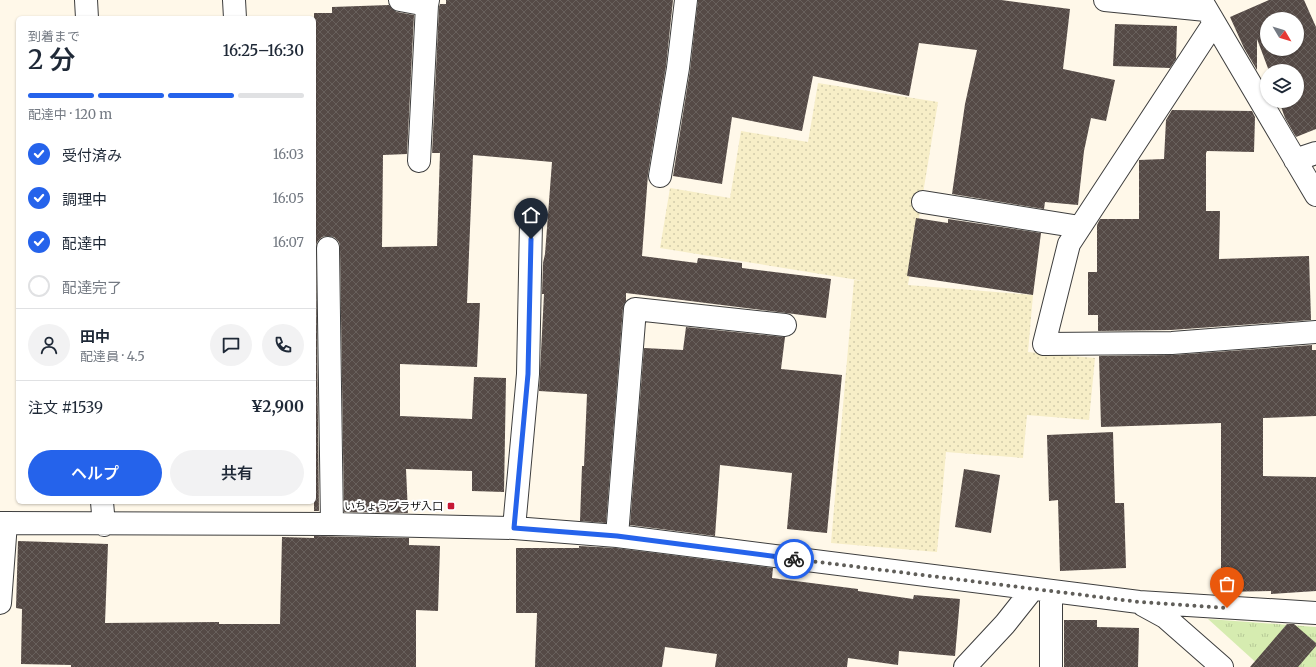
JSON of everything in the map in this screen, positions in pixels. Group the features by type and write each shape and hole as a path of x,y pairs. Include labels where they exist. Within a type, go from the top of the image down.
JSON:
{"street":[{"path":"86,0 87,16"},
{"path":"234,0 235,16"},
{"path":"400,0 428,2 419,161"},
{"path":"660,176 678,68 686,0"},
{"path":"1105,0 1207,11"},
{"path":"1207,11 1316,195"},
{"path":"1207,11 1069,244 1044,344 1172,343 1316,332"},
{"path":"1295,160 1316,153"},
{"path":"923,202 1080,227"},
{"path":"514,528 528,374 531,224"},
{"path":"328,248 332,524"},
{"path":"617,536 636,309 785,325"},
{"path":"102,504 104,525"},
{"path":"0,603 3,523 104,525 332,524 514,528 617,536 1041,591 1139,602 1316,614"},
{"path":"965,667 1005,624 1041,591"},
{"path":"1041,591 1051,667"},
{"path":"1139,602 1165,617 1222,667"}],"shaded area":[{"path":"818,83 938,102 908,285 1033,295 1028,352 1095,358 1089,420 1027,415 1023,458 946,452 937,552 831,543 854,280 864,281 660,248 670,188 730,198 741,131 808,142"}],"green space":[{"path":"1208,619 1316,627 1316,667 1261,667"}],"building":[{"path":"446,0 673,0 666,66 648,174 642,256 697,263 698,258 742,263 742,268 831,279 826,318 626,293 626,301 623,308 606,523 580,521 587,394 539,391 544,294 542,294 543,263 552,162 473,155 467,303 480,303 477,367 400,364 400,416 472,419 474,377 506,378 504,492 472,491 472,471 406,469 408,513 344,512 340,248 339,242 334,237 327,236 322,237 317,242 316,248 316,16 314,16 314,13 332,13 332,7 389,5 397,12 414,15 407,154 383,155 382,247 437,246 440,153 432,153 439,7 440,4 446,4"},
{"path":"698,0 1001,0 1070,9 1063,69 1115,80 1106,121 1091,118 1084,151 1078,205 1045,202 1044,209 952,194 965,104 977,50 919,43 909,96 813,76 802,131 732,117 722,184 673,176 690,70"},
{"path":"1269,0 1304,0 1316,27 1316,129 1296,137 1285,118 1281,108 1304,108 1304,64 1266,64 1263,56 1304,56 1304,12 1260,12 1260,47 1257,39 1257,70 1244,48 1230,17"},
{"path":"1115,24 1177,26 1176,59 1170,68 1113,66"},
{"path":"1172,110 1252,111 1255,117 1254,152 1207,151 1206,153 1206,211 1220,211 1219,259 1309,256 1311,320 1171,330 1098,331 1098,315 1088,315 1088,272 1097,272 1097,225 1100,219 1139,219 1139,160 1164,159 1166,120"},
{"path":"916,218 948,223 948,219 1041,233 1033,295 907,276"},
{"path":"316,248 319,511 314,511 314,504 316,504"},
{"path":"686,327 785,337 781,369 842,375 827,533 787,529 792,473 720,465 715,536 630,525 644,348 683,350"},
{"path":"1312,345 1312,350 1316,350 1316,416 1263,418 1263,476 1316,477 1316,591 1271,594 1271,591 1221,592 1221,423 1101,427 1099,356 1173,355"},
{"path":"1113,432 1115,503 1124,503 1126,568 1060,571 1058,500 1049,501 1047,435"},
{"path":"964,469 1000,475 991,533 955,527"},
{"path":"314,536 409,538 409,545 440,546 438,611 416,610 416,667 71,667 71,665 21,664 22,609 16,608 18,541 108,544 105,623 219,622 219,624 280,624 282,537 314,538"},
{"path":"579,546 616,548 773,568 772,578 858,589 858,591 913,599 914,595 960,599 955,656 899,651 898,665 848,658 847,667 715,667 717,654 665,647 662,667 535,667 537,613 516,613 516,548 579,548"},
{"path":"1064,620 1097,620 1097,627 1139,628 1138,667 1064,667"},
{"path":"1287,624 1294,624 1316,643 1316,646 1298,667 1250,667"}],"way so far":[{"path":"794,559 1032,590 1139,602 1227,608"}],"place":[{"name":"いちょうプラザ入口","path":"451,506"}],"route":[{"path":"531,239 528,374 514,528 617,536 794,559"}]}
